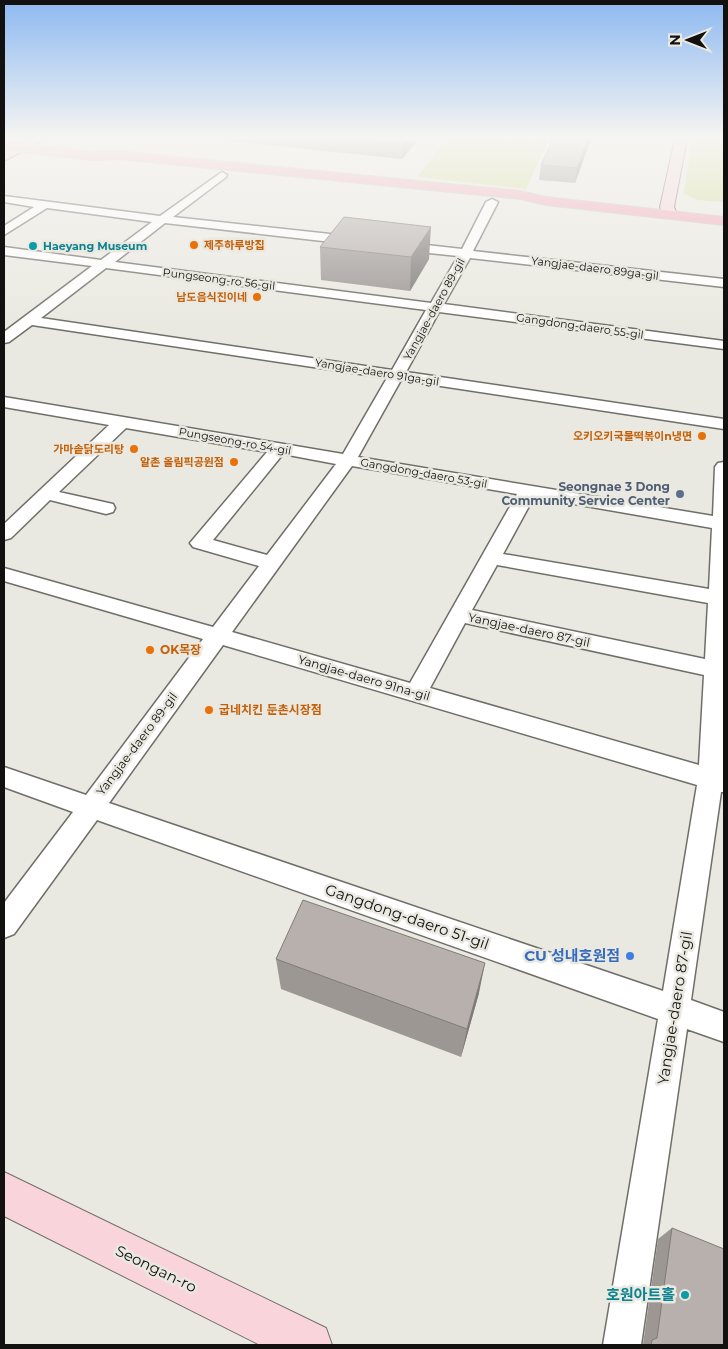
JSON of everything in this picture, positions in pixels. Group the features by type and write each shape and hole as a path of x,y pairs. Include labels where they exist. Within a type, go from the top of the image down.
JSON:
{"main road":[{"path":"492,202 521,204 538,202"},
{"path":"555,202 724,221"}],"street":[{"path":"29,202 102,213 368,242"},
{"path":"4,339 186,202"},
{"name":"Yangjae-daero 89-gil","path":"4,925 348,460 466,253 492,202"},
{"path":"668,202 667,207 670,214"},
{"path":"4,231 46,204"},
{"name":"Yangjae-daero 89ga-gil","path":"387,244 724,283"},
{"name":"Pungseong-ro 56-gil","path":"4,251 435,307"},
{"name":"Gangdong-daero 55-gil","path":"435,307 724,345"},
{"name":"Yangjae-daero 91ga-gil","path":"29,320 724,424"},
{"name":"Pungseong-ro 54-gil","path":"4,402 348,460"},
{"path":"4,534 122,422"},
{"path":"272,563 200,543 278,448"},
{"name":"Gangdong-daero 53-gil","path":"348,460 723,524"},
{"name":"Yangjae-daero 87-gil","path":"622,1345 675,1009 718,780 719,598 724,467"},
{"path":"416,693 528,491"},
{"path":"46,494 106,508"},
{"path":"491,558 719,598"},
{"name":"Yangjae-daero 91na-gil","path":"4,574 718,780"},
{"name":"Yangjae-daero 87-gil","path":"460,615 720,670"},
{"name":"Gangdong-daero 51-gil","path":"4,777 724,1027"},
{"name":"Seongan-ro","path":"4,1193 309,1345"}],"building":[{"path":"344,217 431,227 411,257 320,247"},
{"path":"303,900 485,963 467,1029 276,959"},
{"name":"호원아트홀","path":"672,1228 724,1249 724,1345 651,1345 652,1340 657,1338"}],"place":[{"name":"제주하루방집","path":"194,245"},
{"name":"Haeyang Museum","path":"33,246"},
{"name":"남도음식진이네","path":"257,297"},
{"name":"오키오키국물떡볶이n냉면","path":"702,436"},
{"name":"가마솥닭도리탕","path":"134,449"},
{"name":"알촌 올림픽공원점","path":"234,462"},
{"name":"Seongnae 3 Dong Community Service Center","path":"680,494"},
{"name":"OK목장","path":"150,650"},
{"name":"굽네치킨 둔촌시장점","path":"209,710"},
{"name":"CU 성내호원점","path":"630,956"},
{"name":"호원아트홀","path":"685,1295"}]}
